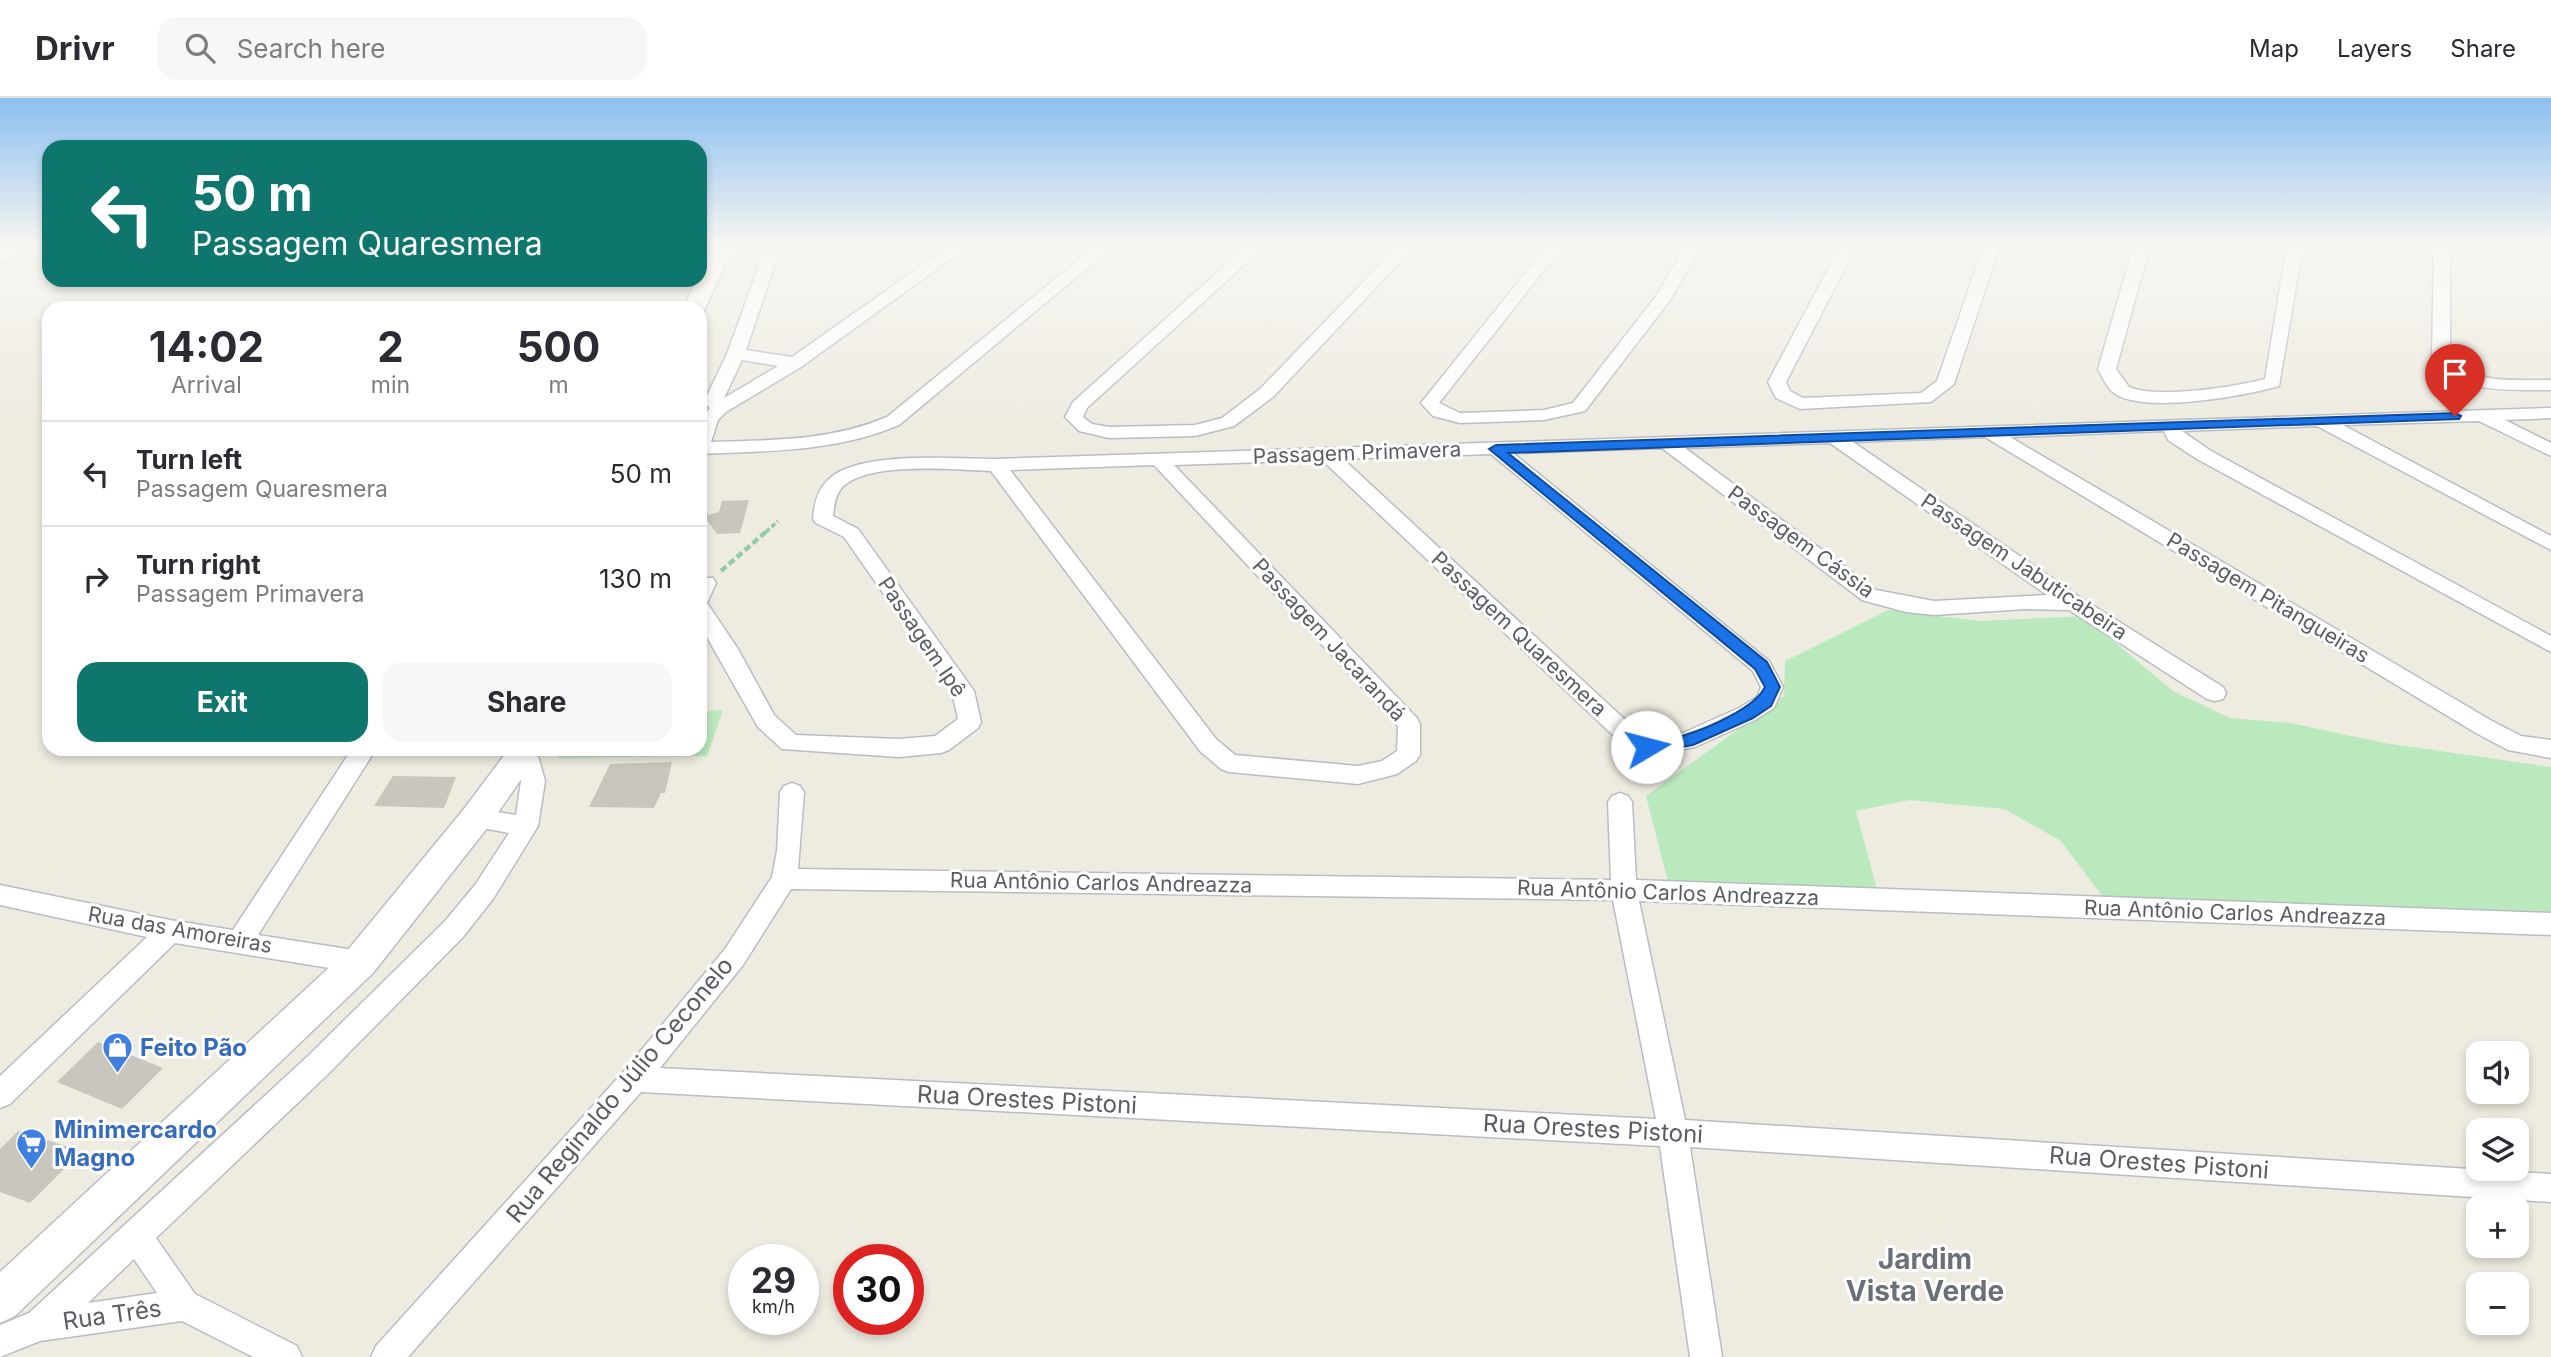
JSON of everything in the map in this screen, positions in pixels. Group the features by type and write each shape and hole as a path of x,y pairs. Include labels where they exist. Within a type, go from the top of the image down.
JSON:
{"main road":[{"path":"0,1301 360,962 476,818 522,756"}],"street":[{"path":"707,423 753,304"},
{"path":"707,429 879,304"},
{"path":"707,431 753,445 820,443 852,437 893,421 1036,304"},
{"path":"1193,304 1079,406 1074,417 1078,424 1089,430 1118,433 1209,428 1227,423 1247,410 1275,384 1352,304"},
{"path":"1509,304 1430,403 1448,417 1544,415 1579,407 1659,304"},
{"path":"1818,304 1777,382 1782,394 1800,404 1925,398 1945,384 1972,304"},
{"path":"2125,304 2107,369 2114,385 2129,394 2144,396 2235,392 2273,382 2286,304"},
{"path":"2441,304 2441,358 2446,368 2474,380 2551,385"},
{"path":"736,354 795,363"},
{"name":"Passagem Primavera","path":"823,519 824,503 832,487 839,480 870,466 996,465 2551,413"},
{"path":"2482,415 2551,450"},
{"path":"2320,421 2551,544"},
{"path":"2170,426 2175,436 2204,455 2551,645"},
{"name":"Passagem Pitangueiras","path":"1991,433 2484,727 2516,744 2551,749"},
{"name":"Passagem Jabuticabeira","path":"1835,438 2074,603 2215,693"},
{"name":"Passagem Cássia","path":"1667,443 1869,595 1907,606 1942,608 2040,599 2074,603"},
{"name":"Passagem Quaresmera","path":"1326,454 1626,734 1647,747 1687,741 1747,714 1766,702 1772,687 1761,666 1496,449"},
{"name":"Passagem Jacarandá","path":"996,465 1208,745 1229,763 1358,775 1389,768 1408,755 1409,724 1158,459"},
{"name":"Passagem Ipê","path":"707,619 730,654 766,720 790,743 899,748 941,744 971,722 963,691 851,533 823,519"},
{"path":"240,941 359,756"},
{"path":"0,1341 40,1325 318,1065 435,948 484,892 526,826 533,782 527,756"},
{"name":"Rua Reginaldo Júlio Ceconelo","path":"387,1357 635,1079 734,957 784,879 789,851 792,792"},
{"path":"1619,802 1624,890 1673,1133 1706,1357"},
{"path":"476,818 526,826"},
{"name":"Rua Antônio Carlos Andreazza","path":"784,879 1624,890 2551,924"},
{"name":"Rua das Amoreiras","path":"0,895 170,931 360,962"},
{"path":"0,1095 170,931"},
{"name":"Rua Orestes Pistoni","path":"635,1079 1673,1133 2551,1188"},
{"name":"Rua Três","path":"40,1325 184,1305 136,1237"},
{"path":"184,1305 286,1357"}],"path":[{"path":"707,586 778,521"}],"green space":[{"path":"1888,610 1981,621 2084,616 2173,691 2230,718 2290,723 2385,743 2551,767 2551,915 2105,900 2061,841 2004,809 1909,800 1856,811 1878,893 1668,882 1646,796 1784,696 1785,661"},
{"path":"723,710 707,756 707,711"},
{"path":"559,756 707,756 558,758"}],"building":[{"path":"749,500 740,533 717,534 707,520 707,515 719,512 722,501"},
{"path":"672,762 665,793 661,793 654,808 589,807 610,764"},
{"path":"393,776 456,777 444,808 374,806"},
{"name":"Feito Pão","path":"98,1042 163,1068 122,1109 57,1082"},
{"name":"Minimercardo Magno","path":"18,1131 82,1151 30,1203 0,1192 0,1149"}],"place":[{"name":"Feito Pão","path":"117,1075"},
{"name":"Minimercardo Magno","path":"31,1171"}],"district":[{"name":"Jardim Vista Verde","path":"1925,1275"}],"route":[{"path":"1647,747 1687,741 1747,714 1766,702 1772,687 1761,666 1496,449 2455,416"}]}
